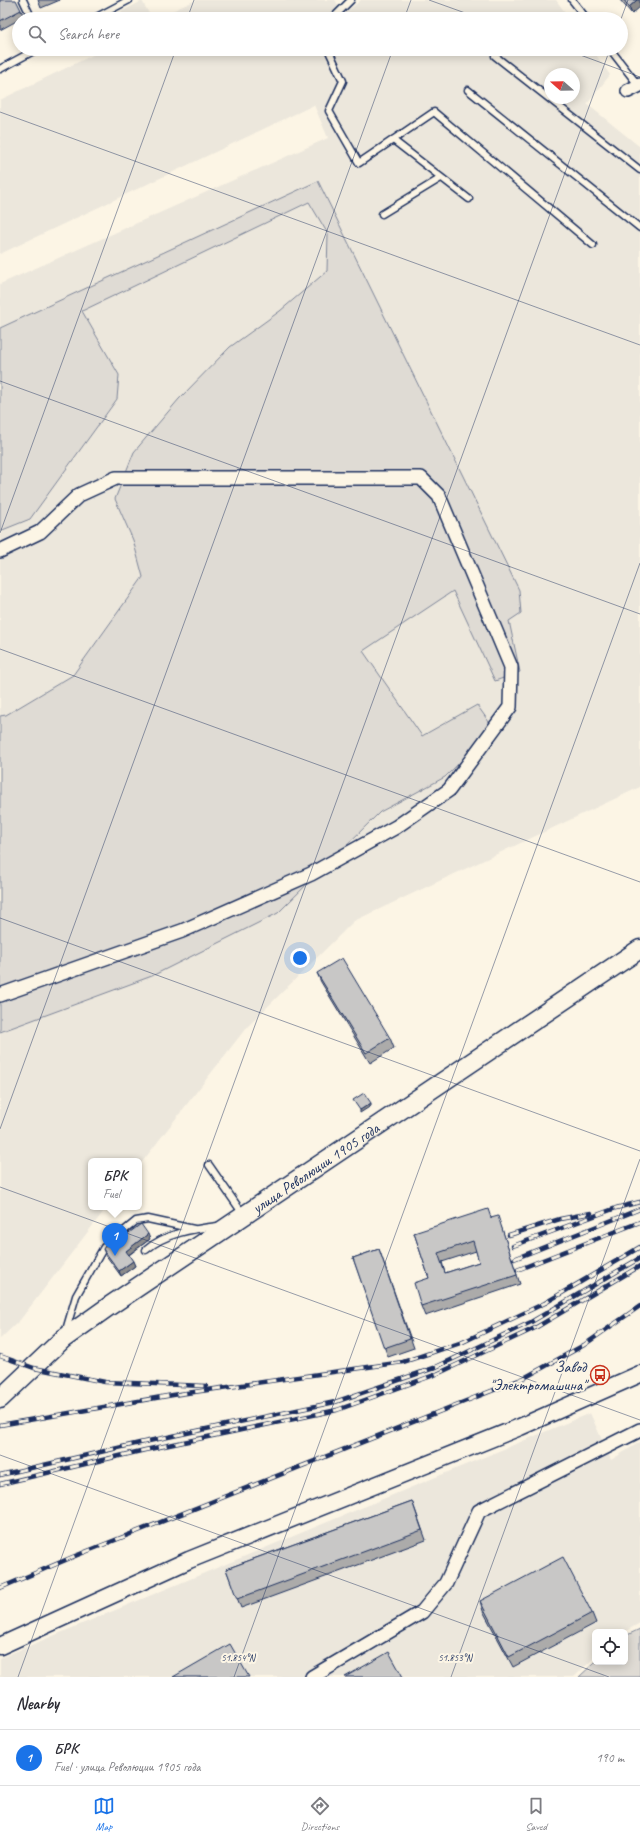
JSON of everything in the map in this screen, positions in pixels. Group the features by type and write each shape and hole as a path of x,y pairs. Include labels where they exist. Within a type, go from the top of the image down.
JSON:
{"main road":[{"name":"улица Революции 1905 года","path":"0,1399 63,1339 640,949"}],"street":[{"path":"0,550 40,532 79,495 116,478 422,478 439,496 510,667 510,707 449,790 396,827 311,874 182,931 0,996"},
{"path":"0,1646 189,1560 520,1426 640,1374"},
{"path":"312,1677 422,1612 446,1583 479,1511 640,1430"}],"lane":[{"path":"23,0 29,12"},
{"path":"107,12 129,0"},
{"path":"339,12 351,0"},
{"path":"572,0 581,12"},
{"path":"0,69 24,56"},
{"path":"331,56 343,81 329,111 359,163 434,112 593,245"},
{"path":"495,56 640,170"},
{"path":"615,56 635,87"},
{"path":"468,90 640,228"},
{"path":"393,140 469,199"},
{"path":"382,214 441,178"},
{"path":"146,1250 154,1243 165,1238 194,1229 237,1220 209,1165"},
{"path":"63,1339 76,1296 104,1247 114,1238 136,1221 148,1219 194,1229"}],"shaded area":[{"path":"196,0 335,0 343,12 170,12"},
{"path":"361,0 556,0 565,12 346,12"},
{"path":"142,1 148,12 121,12"},
{"path":"91,56 597,56 610,75 587,104 640,147 640,787 354,921 246,1028 142,1162 142,1158 88,1158 88,1210 105,1210 20,1320 0,1339 0,284 328,138 314,105 0,254 0,100"},
{"path":"318,181 519,590 521,613 509,621 520,672 495,681 453,591 363,651 422,736 477,705 494,729 445,777 380,812 278,913 152,976 0,1032 0,716 6,715 73,675 143,577 133,540 115,499 134,452 179,399 230,347 280,311 327,271 328,234 309,202 82,311 119,375 117,399 30,519 0,531 0,328"},
{"path":"590,1413 611,1460 640,1442 640,1623 628,1630 592,1629 592,1660 574,1677 0,1677 0,1658"},
{"path":"640,1629 640,1677 579,1677 592,1665 628,1665 628,1635"}],"building":[{"path":"0,0 16,0 21,10 12,12 12,15 0,21"},
{"path":"624,0 637,0 629,7"},
{"path":"342,958 390,1038 366,1053 317,973"},
{"path":"364,1093 371,1103 360,1110 353,1100"},
{"path":"488,1209 491,1218 498,1216 517,1275 421,1306 414,1283 429,1278 414,1233","holes":["473,1241 479,1262 445,1273 438,1253"]},
{"path":"141,1224 148,1234 126,1251 133,1261 119,1271 103,1249 116,1238 118,1241"},
{"path":"379,1249 410,1339 384,1348 353,1258"},
{"path":"412,1501 422,1530 237,1599 226,1569"},
{"path":"563,1557 592,1613 509,1657 480,1601"},
{"path":"230,1644 249,1677 173,1677"},
{"path":"389,1652 403,1677 345,1677"}],"railway":[{"path":"513,1246 616,1208 640,1202"},
{"path":"514,1259 640,1209"},
{"path":"509,1235 560,1219 591,1213"},
{"path":"517,1270 640,1222"},
{"path":"0,1425 173,1395 403,1362 463,1342 545,1303 640,1247"},
{"path":"0,1475 144,1442 335,1402 434,1368 531,1322 640,1258"},
{"path":"0,1484 145,1450 337,1410 437,1374 535,1328 640,1266"},
{"path":"0,1588 75,1556 524,1378 584,1345 640,1306"},
{"path":"0,1356 34,1368 105,1382 206,1386"}],"place":[{"name":"БРК","path":"115,1256"},
{"name":"Завод \"Электромашина\"","path":"600,1375"}]}
